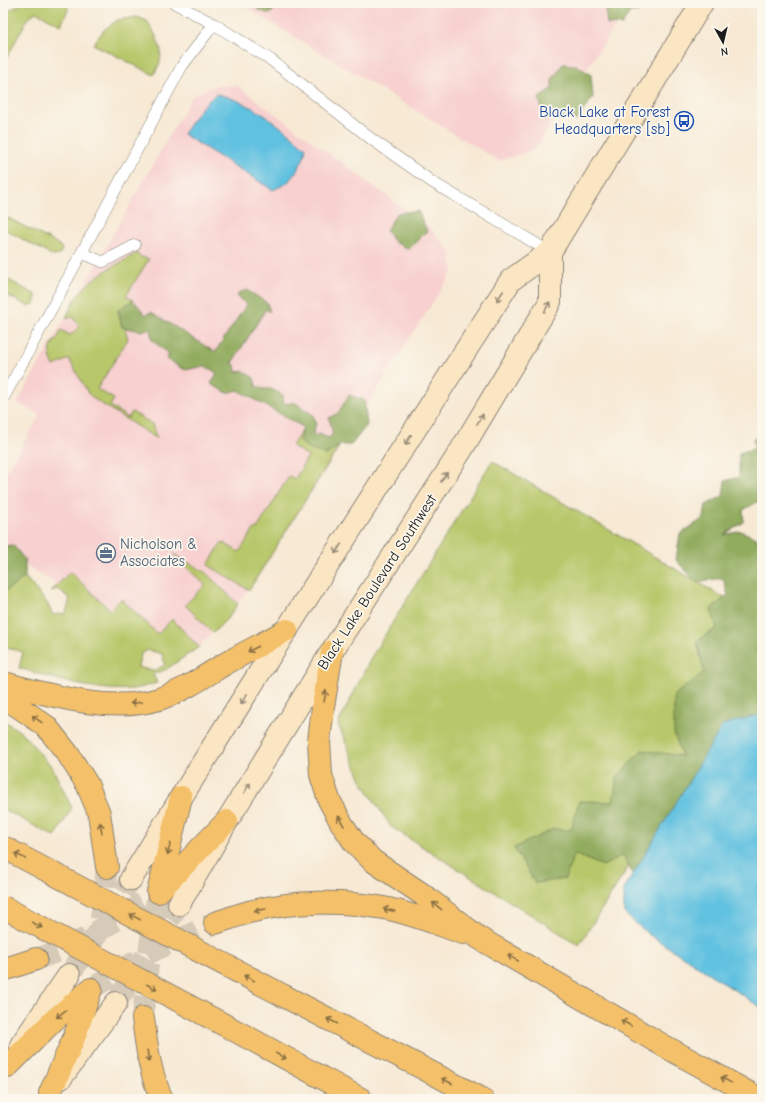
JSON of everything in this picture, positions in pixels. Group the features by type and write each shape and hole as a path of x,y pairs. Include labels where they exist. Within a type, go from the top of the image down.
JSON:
{"highway":[{"path":"3,683 70,699 112,704 132,704 158,699 180,691 223,665 287,630"},
{"path":"332,651 319,742 321,775 329,800 354,842 373,861 422,894 479,938 760,1099"},
{"path":"3,696 46,726 68,754 87,784 99,813 107,867"},
{"path":"181,797 158,892 227,821"},
{"path":"3,846 284,996 482,1099"},
{"path":"215,923 254,911 300,904 345,904 384,908 419,917 479,938"},
{"path":"3,907 361,1099"},
{"path":"3,970 36,959"},
{"path":"7,1067 55,1019 91,989 74,1038 50,1093"},
{"path":"143,1018 148,1060 156,1087 162,1099"}],"street":[{"path":"131,879 181,797 507,286 511,280 550,252 702,3"},
{"name":"Black Lake Boulevard Southwest","path":"179,904 227,821 332,651 460,452 550,302 550,252"},
{"path":"7,1067 69,975"},
{"path":"50,1093 116,1003"}],"lane":[{"path":"174,3 214,24 271,60 370,138 432,182 550,252"},
{"path":"3,399 182,66 214,24"},
{"path":"82,253 103,262 135,245"}],"shaded area":[{"path":"239,3 630,3 535,149 499,161"},
{"path":"236,85 429,227 451,253 453,271 251,587 199,647 173,657 3,551 3,478 40,415 17,403 192,96 215,86"}],"green space":[{"path":"23,3 67,3 68,10 61,25 36,12 28,18 3,65 3,14"},
{"path":"253,3 280,3 270,14 258,10"},
{"path":"611,3 652,3 649,10 630,12 622,25 607,24 605,6"},
{"path":"137,17 147,21 156,36 161,50 160,63 154,75 93,44 104,30 117,20"},
{"path":"563,64 576,65 591,75 593,97 576,121 567,114 561,119 544,119 539,98 552,88 552,80"},
{"path":"418,211 427,231 409,249 394,242 386,230 397,213"},
{"path":"5,218 8,218 58,244 62,248 60,253 53,256 4,229 3,221"},
{"path":"137,253 139,256 149,259 126,296 133,300 118,311 122,327 125,328 128,339 97,389 114,399 110,406 128,418 132,412 152,424 157,439 94,399 88,393 69,359 54,366 50,356 52,344 56,341 61,330 70,335 80,327 73,317 66,318 79,294 95,278"},
{"path":"3,277 36,295 34,304 28,306 3,293"},
{"path":"247,290 267,303 270,312 266,309 232,363 235,365 236,372 244,371 254,378 256,386 263,389 271,389 283,395 283,402 287,404 294,402 313,415 316,423 313,436 320,434 328,438 333,434 329,418 338,413 349,395 364,400 367,425 351,445 340,445 326,455 309,449 299,441 303,427 238,390 227,393 211,384 217,373 205,366 185,370 166,359 169,354 152,340 150,328 141,331 122,327 118,310 133,300 145,315 151,312 215,352 247,304 238,298 238,293"},
{"path":"304,427 326,455 340,445 249,590 208,565 222,542 239,552 255,528 257,529 289,476 295,479 308,456 292,446"},
{"path":"762,435 762,486 756,492 759,501 743,510 744,522 724,535 741,531 758,539 762,558 762,740 638,885 623,855 603,866 574,854 565,879 535,883 514,848 553,829 571,830 579,801 613,802 617,777 642,750 682,756 674,733 674,695 704,672 697,641 717,628 711,609 728,595 723,578 696,582 676,560 680,534 704,518 706,505 723,496 725,481 739,477 739,453 755,448 753,438"},
{"path":"492,461 762,620 762,656 579,945 391,827 362,782 338,724 372,656"},
{"path":"13,545 25,560 25,577 7,590 3,589 3,546"},
{"path":"173,554 205,572 238,604 227,619 213,633 185,605 205,585"},
{"path":"70,572 110,610 121,599 158,634 172,619 199,647 165,670 153,674 157,683 133,689 104,689 89,687 19,668 23,652 3,647 3,589 7,590 25,577 47,603 53,615 66,613 70,599 58,589 51,591","holes":["148,650 162,654 165,665 153,671 138,667 141,654"]},
{"path":"3,720 22,733 52,767 72,808 55,837 3,809"}],"water":[{"path":"216,94 229,97 253,108 275,123 306,148 303,160 287,183 273,190 183,134 201,108"},
{"path":"762,714 762,1008 648,934 624,913 624,889 723,725"}],"tunnel":[{"path":"101,919 107,867"},
{"path":"69,975 100,930 131,879"},
{"path":"36,959 84,939 129,912 158,892"},
{"path":"143,1018 149,953 158,892"},
{"path":"116,1003 179,904"},
{"path":"91,989 149,953 215,923"}],"place":[{"name":"Black Lake at Forest Headquarters [sb]","path":"684,121"},
{"name":"Nicholson & Associates","path":"106,553"}]}
